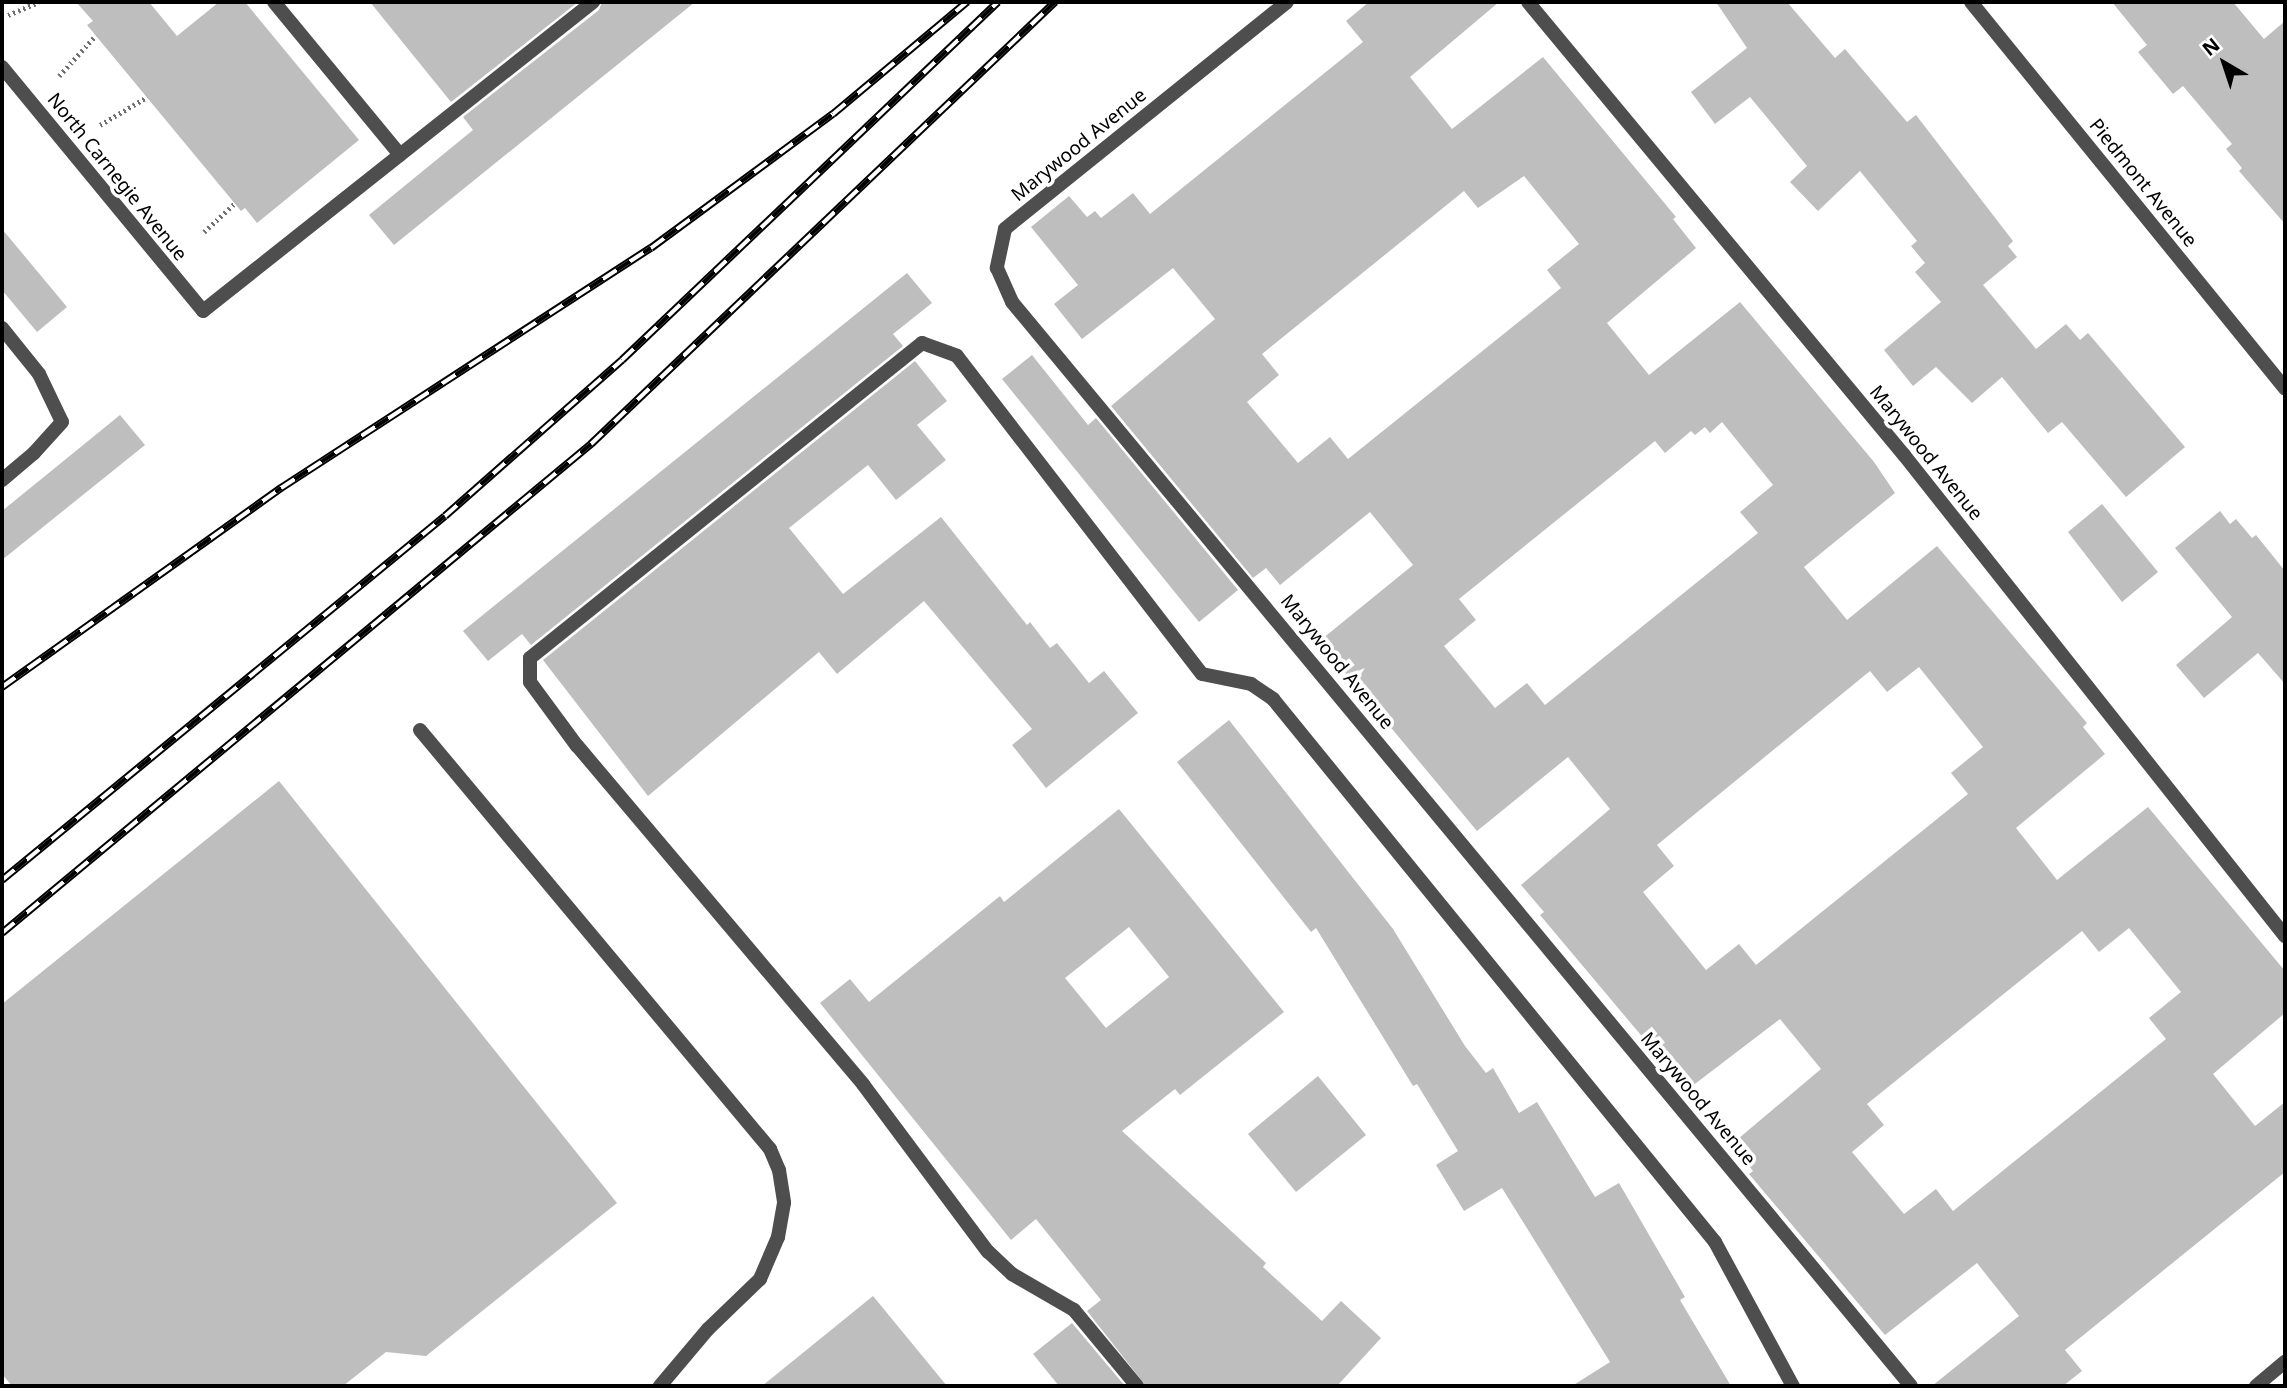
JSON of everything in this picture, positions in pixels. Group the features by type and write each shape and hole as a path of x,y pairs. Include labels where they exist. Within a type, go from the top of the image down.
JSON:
{"street":[{"path":"274,2 400,155 593,2"},
{"name":"Marywood Avenue","path":"1287,2 1005,229 997,268 1012,302 1911,1386"},
{"name":"Marywood Avenue","path":"1528,2 1904,455 2285,936"},
{"name":"Piedmont Avenue","path":"1971,2 2285,389"},
{"name":"North Carnegie Avenue","path":"2,67 203,311 400,155"},
{"path":"2,328 39,374 62,422 34,453 2,480"},
{"path":"1137,1386 1074,1310 1012,1274 988,1252 863,1084 577,746 530,682 530,658 922,343 957,356 1202,674 1251,684 1273,699 1715,1242 1793,1386"},
{"path":"420,730 770,1149 779,1170 784,1203 778,1237 760,1279 708,1329 660,1386"},
{"path":"2256,1386 2284,1366"}],"path":[{"path":"8,15 38,2"},
{"path":"59,76 96,35"},
{"path":"100,125 147,97"},
{"path":"204,232 235,203"}],"building":[{"path":"76,2 149,2 177,36 219,2 245,2 359,140 257,223 245,208 241,211 87,25 93,21"},
{"path":"370,2 578,2 451,102"},
{"path":"602,2 695,2 394,245 369,215 473,130 463,117 599,10"},
{"path":"1369,2 1499,2 1410,77 1452,129 1543,57 1676,217 1673,219 1696,248 1607,323 1649,375 1740,302 1874,462 1895,493 1804,567 1847,620 1937,546 2087,723 2083,727 2105,754 2016,828 2057,880 2148,807 2285,971 2285,1013 2213,1074 2255,1126 2285,1102 2285,1172 2065,1350 2082,1371 2063,1386 1932,1386 2019,1316 1977,1263 1885,1335 1749,1174 1753,1171 1732,1144 1821,1069 1780,1019 1687,1090 1540,915 1544,912 1521,885 1610,809 1568,757 1477,831 1343,670 1346,668 1322,639 1413,565 1370,512 1280,585 1266,568 1253,578 1111,406 1215,319 1173,268 1082,339 1054,304 1078,285 1031,227 1069,196 1087,217 1095,211 1101,218 1133,193 1150,214 1363,42 1346,21","holes":["1524,176 1579,244 1547,270 1561,288 1348,459 1330,437 1298,463 1247,402 1279,375 1262,354 1464,191 1478,208","1722,422 1773,485 1740,512 1758,533 1545,705 1527,683 1495,708 1444,646 1476,620 1459,599 1655,441 1665,453 1691,431 1695,435 1705,427 1710,433","1919,667 1983,747 1951,773 1968,794 1756,965 1739,944 1706,970 1643,892 1674,866 1657,845 1870,671 1887,692","2129,928 2181,992 2149,1018 2166,1039 1953,1211 1936,1189 1904,1214 1852,1152 1884,1125 1867,1104 2082,931 2099,952"]},
{"path":"1716,2 1787,2 1835,58 1845,49 1907,122 1916,115 2013,241 2008,246 2017,257 1983,285 2036,349 2066,324 2080,340 2088,333 2185,447 2126,497 2062,422 2048,433 2002,377 1972,403 1936,367 1913,386 1884,350 1941,302 1915,272 1925,263 1911,246 1917,241 1860,171 1818,211 1790,182 1807,166 1750,97 1715,124 1691,92 1747,48"},
{"path":"2112,2 2233,2 2264,39 2285,21 2285,224 2239,171 2242,168 2226,149 2232,144 2183,86 2173,94 2138,52 2147,45"},
{"path":"2,229 67,307 37,332 2,290"},
{"path":"907,273 932,303 893,334 903,346 531,645 522,634 488,661 463,631"},
{"path":"1032,355 1088,425 1096,418 1238,590 1199,622 1002,379"},
{"path":"915,361 947,401 917,425 946,460 896,500 868,465 789,528 843,594 941,517 1027,625 1030,622 1050,648 1057,643 1089,683 1104,671 1138,713 1046,788 1012,745 1032,729 924,601 837,674 819,652 648,796 543,660"},
{"path":"120,415 145,445 2,560 2,511"},
{"path":"2102,504 2158,572 2122,602 2068,532"},
{"path":"2220,511 2230,524 2236,519 2252,538 2256,535 2285,571 2285,684 2258,653 2204,698 2176,665 2232,617 2175,548"},
{"path":"1229,720 1393,929 1465,1046 1486,1073 1493,1068 1519,1113 1537,1102 1595,1197 1619,1183 1685,1297 1680,1300 1731,1386 1572,1386 1610,1362 1502,1188 1464,1211 1436,1165 1458,1151 1417,1084 1413,1086 1316,928 1311,932 1177,762"},
{"path":"279,781 617,1203 426,1356 386,1352 343,1386 12,1386 2,1374 2,1004"},
{"path":"1119,809 1284,1012 1180,1095 1175,1089 1122,1131 1266,1263 1263,1267 1322,1321 1341,1301 1381,1338 1337,1386 1146,1386 1087,1311 1101,1300 1036,1219 1011,1240 820,1003 850,979 869,1002 1000,896 1004,902","holes":["1129,927 1169,977 1106,1028 1065,978"]},
{"path":"1318,1076 1366,1135 1296,1192 1248,1134"},
{"path":"873,1296 947,1386 762,1386"},
{"path":"1072,1323 1125,1386 1059,1386 1033,1354"}],"railway":[{"path":"2,687 281,488 651,248 833,114 967,2"},
{"path":"2,880 445,516 622,360 998,2"},
{"path":"2,933 591,444 1055,2"}]}
